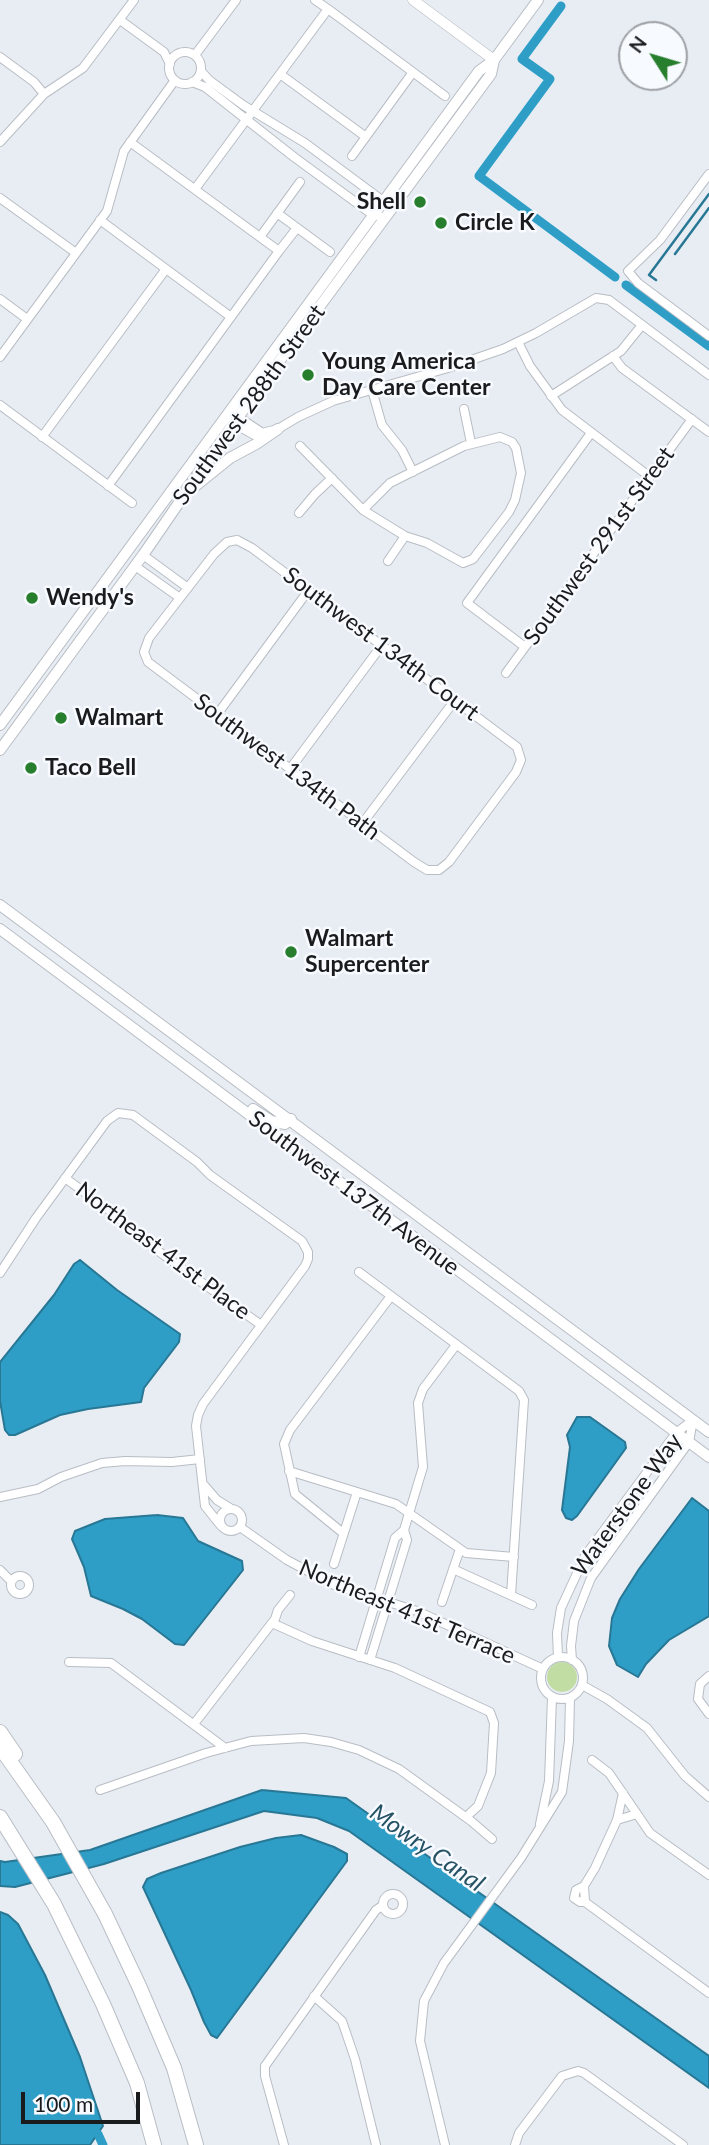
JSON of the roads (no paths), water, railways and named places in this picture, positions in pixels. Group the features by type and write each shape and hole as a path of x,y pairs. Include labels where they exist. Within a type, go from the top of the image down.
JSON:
{"highway":[{"path":"0,1732 43,1795 53,1822"},
{"path":"0,1747 53,1822 92,1889 139,1986 174,2068 196,2145"},
{"path":"0,1817 54,1904 103,2004 137,2083 155,2145"}],"main road":[{"name":"Southwest 288th Street","path":"0,725 292,334 373,215 482,67 494,60 538,0"},
{"name":"Southwest 288th Street","path":"292,334 386,216 491,74 494,60"},
{"name":"Southwest 288th Street","path":"0,750 143,555 184,495 231,417"},
{"path":"184,495 230,458 278,429"},
{"name":"Southwest 137th Avenue","path":"0,905 709,1432"},
{"name":"Southwest 137th Avenue","path":"0,929 709,1457"},
{"path":"183,1066 198,1068 271,1121 285,1124 291,1119"},
{"path":"481,1287 493,1271"}],"street":[{"path":"0,142 44,94 83,68 134,0"},
{"path":"195,55 236,0"},
{"path":"315,0 444,96"},
{"path":"413,0 494,60"},
{"path":"195,189 328,9"},
{"path":"120,20 164,52 177,54 186,51 195,55 207,79 305,143 383,201 386,216 373,215 205,87 175,80 164,52"},
{"path":"170,64 177,54"},
{"path":"0,57 34,82 44,94"},
{"path":"192,82 201,71"},
{"path":"352,156 413,72"},
{"path":"280,74 366,137"},
{"path":"0,357 100,220 110,203 120,158 175,80"},
{"path":"130,142 279,251"},
{"path":"294,157 305,143"},
{"path":"709,174 660,240 628,271 638,283 709,335"},
{"path":"260,237 300,182"},
{"path":"0,198 76,254"},
{"path":"277,213 330,252"},
{"path":"100,220 231,317"},
{"path":"108,485 297,228"},
{"path":"42,437 166,269"},
{"path":"231,417 250,434 264,434 322,406 448,368 518,342 596,298 609,300 709,375"},
{"path":"0,299 27,319"},
{"path":"551,396 613,356 627,345 642,325"},
{"path":"518,342 530,366 567,415 650,477"},
{"path":"613,356 622,368 709,432"},
{"path":"372,390 382,425 402,450 413,472"},
{"path":"0,405 132,503"},
{"path":"464,409 471,443"},
{"name":"Southwest 291st Street","path":"506,673 692,419"},
{"path":"526,647 467,603 591,433"},
{"path":"300,446 363,510 405,536 427,543 463,563 469,562 509,512 519,490 521,473 516,448 512,442 500,437 471,443 390,483 363,510"},
{"path":"299,513 332,478"},
{"path":"388,561 405,536"},
{"name":"Southwest 134th Court","path":"188,588 221,546 237,540 252,548 512,742 520,753 516,772 449,862 433,872"},
{"path":"135,566 180,598 188,588 143,555"},
{"path":"216,716 308,591"},
{"name":"Southwest 134th Path","path":"180,598 146,645 145,656 153,667 362,824 414,862 433,872"},
{"path":"290,769 382,646"},
{"path":"362,824 455,700"},
{"path":"0,1273 65,1178 112,1116 118,1112 133,1115 302,1241 308,1252 304,1266 203,1404 195,1426 205,1506 221,1526 231,1531 240,1527 241,1514 217,1500 204,1485"},
{"name":"Northeast 41st Place","path":"65,1178 113,1213 147,1243 261,1325"},
{"path":"359,1272 519,1391 524,1400 511,1595"},
{"path":"344,1533 296,1494 284,1444 289,1430 391,1296"},
{"path":"359,1657 395,1538 404,1530 423,1467 418,1403 423,1390 456,1345"},
{"name":"Waterstone Way","path":"558,1657 557,1633 561,1608 577,1569 676,1433 693,1420"},
{"name":"Waterstone Way","path":"572,1660 570,1646 574,1621 591,1578 689,1442 693,1420"},
{"path":"0,1497 38,1489 61,1477 102,1463 200,1460"},
{"path":"289,1471 396,1504 466,1553 514,1558"},
{"path":"334,1564 357,1492"},
{"path":"221,1526 221,1514 230,1508"},
{"name":"Northeast 41st Terrace","path":"240,1527 314,1576 417,1611 543,1669"},
{"path":"370,1661 407,1540 404,1530"},
{"path":"442,1602 460,1549"},
{"path":"453,1569 532,1605"},
{"path":"0,1570 11,1581"},
{"path":"194,1724 272,1623 290,1595"},
{"path":"272,1623 312,1641 396,1668 490,1712 494,1723 491,1773 478,1806 466,1817"},
{"path":"558,1657 572,1660 582,1671 582,1685 570,1698 552,1697 543,1688 543,1669 558,1657"},
{"path":"69,1662 111,1662 225,1748"},
{"path":"709,1676 700,1684 698,1692 698,1699 709,1714"},
{"path":"582,1685 607,1699 647,1728 685,1776 709,1797"},
{"path":"537,1834 549,1781 552,1697"},
{"path":"446,2145 420,2041 424,2001 444,1963 537,1834 562,1792 569,1741 570,1698"},
{"path":"100,1790 251,1741 304,1738 359,1750 399,1769 492,1839"},
{"path":"592,1760 609,1773 650,1833 709,1875"},
{"path":"623,1793 617,1819 595,1868 583,1886 584,1899 709,1993"},
{"path":"617,1819 637,1814"},
{"path":"285,2145 265,2076 265,2066 376,1910 382,1906"},
{"path":"314,1996 342,2021 355,2059 376,2145"},
{"path":"515,2145 519,2133 562,2076 578,2071 683,2145"}],"water":[{"path":"80,1260 117,1290 180,1334 179,1342 144,1388 141,1402 60,1415 15,1435 9,1435 5,1430 0,1401 0,1362 54,1295 74,1264"},
{"path":"577,1417 590,1417 625,1442 626,1448 572,1520 566,1518 562,1510 570,1447 567,1435"},
{"path":"692,1498 709,1511 709,1616 669,1640 646,1664 638,1677 617,1665 609,1646 612,1618 620,1599 639,1569"},
{"path":"157,1515 183,1518 198,1541 242,1561 243,1570 184,1645 175,1644 142,1619 91,1596 84,1567 72,1539 75,1531 105,1519"},
{"name":"Mowry Canal","path":"262,1790 346,1798 709,2056 709,2088 349,1831 317,1818 264,1811 104,1864 15,1887 0,1886 0,1861 90,1850"},
{"path":"301,1835 347,1854 347,1861 217,2038 211,2035 204,2022 143,1887 147,1879 161,1873 240,1847"},
{"path":"0,1912 18,1924 45,1975 80,2057 103,2126 90,2145 0,2145"}],"waterway":[{"path":"561,6 522,59 550,79 479,176 615,277"},
{"path":"656,280 649,275 709,194"},
{"path":"675,254 709,208"},
{"path":"626,285 709,346"},
{"path":"98,2134 103,2145"}],"place":[{"name":"Shell","path":"420,202"},
{"name":"Circle K","path":"441,223"},
{"name":"Young America Day Care Center","path":"308,375"},
{"name":"Wendy's","path":"32,598"},
{"name":"Walmart","path":"61,718"},
{"name":"Taco Bell","path":"31,768"},
{"name":"Walmart Supercenter","path":"291,952"}]}
